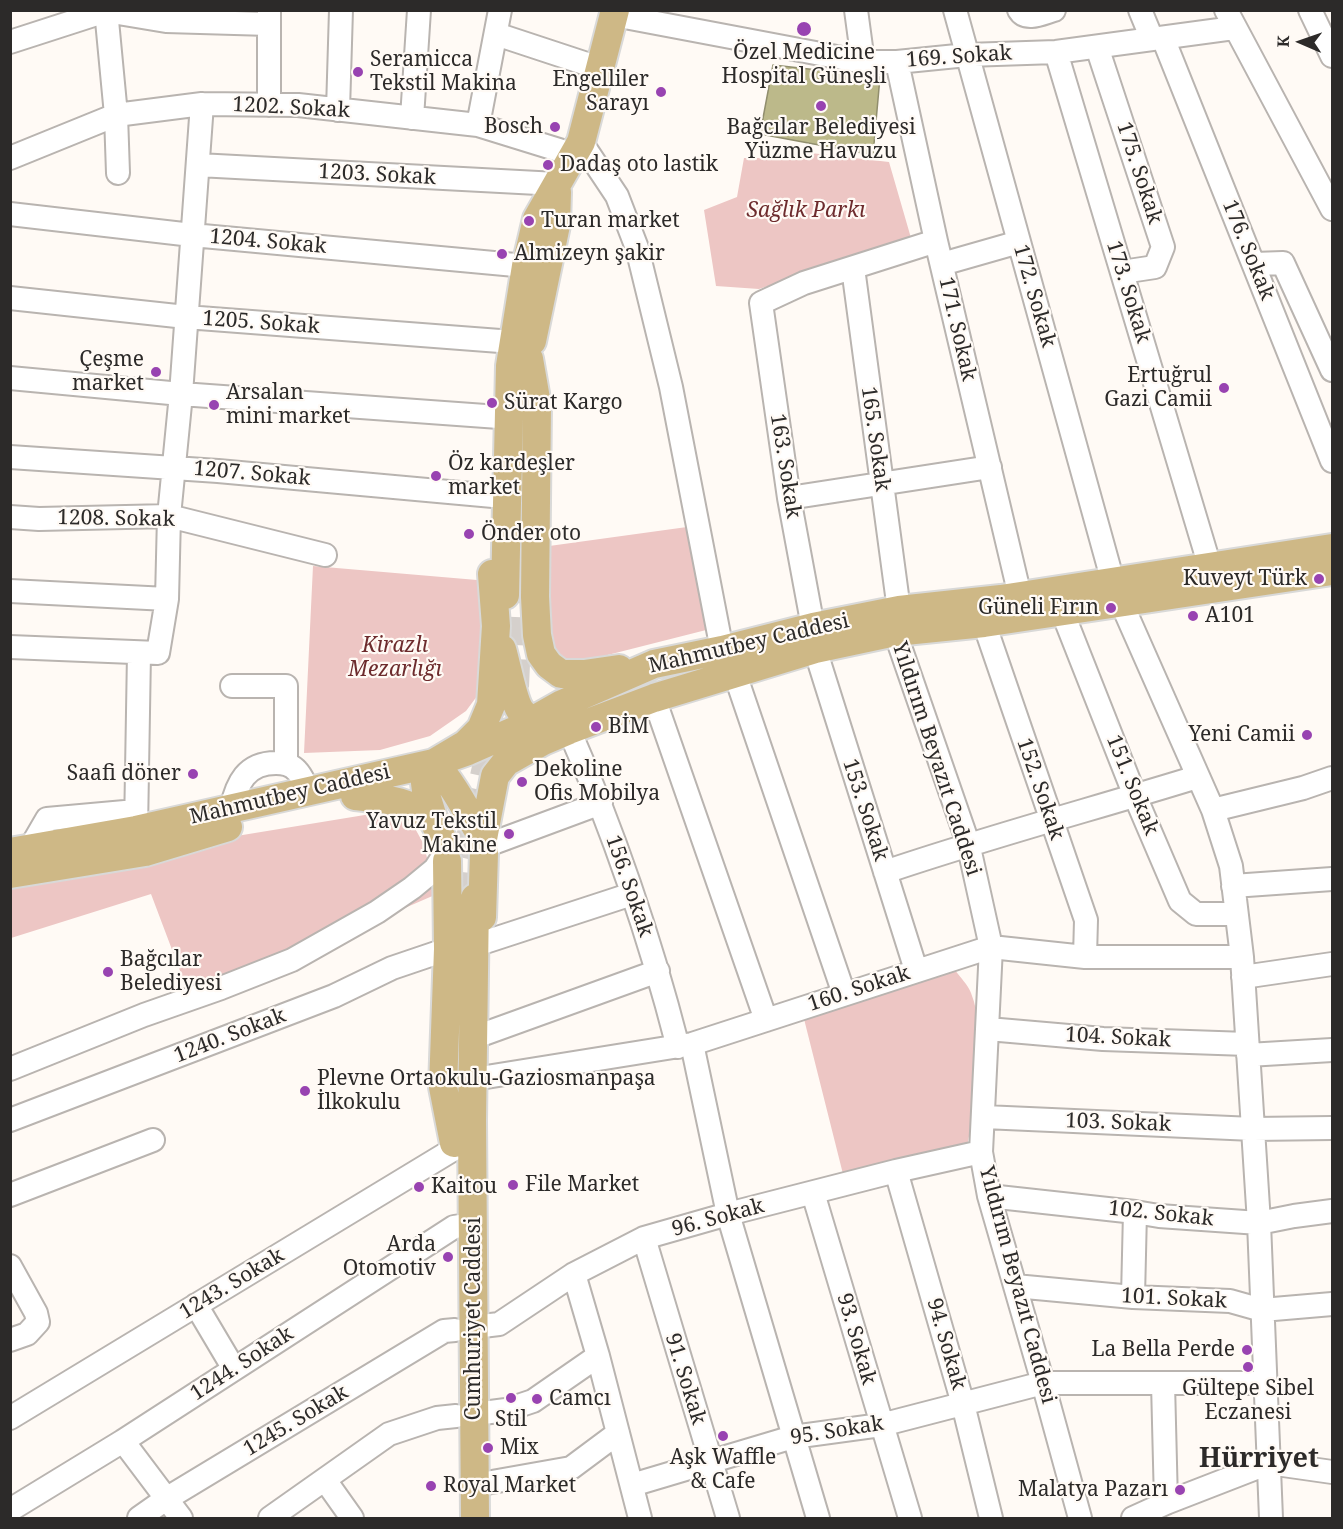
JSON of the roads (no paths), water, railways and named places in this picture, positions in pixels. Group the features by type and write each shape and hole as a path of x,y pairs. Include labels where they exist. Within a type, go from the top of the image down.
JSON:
{"main road":[{"path":"512,594 517,356 526,266 537,219 578,149 614,13"},
{"path":"537,731 519,709 496,626 491,588 493,496 499,417 556,225 557,184"},
{"path":"517,356 537,405 535,597 537,635 541,654 549,665 561,674 584,674 654,664"},
{"name":"Mahmutbey Caddesi","path":"897,621 984,623 1062,611 1117,592 1210,567 1332,548"},
{"name":"Mahmutbey Caddesi","path":"10,874 145,852 242,823 435,774 537,731 562,705 654,664 722,650 814,638 1020,596 1117,592 1332,571"},
{"path":"454,1146 443,1087 448,949 442,844 427,798 435,774 481,729 491,705 496,626"},
{"name":"Mahmutbey Caddesi","path":"569,730 654,698 735,675 814,638"},
{"path":"472,1120 480,1078 483,842 495,776 537,731 542,728 569,730"},
{"path":"435,774 483,842"},
{"name":"Mahmutbey Caddesi","path":"20,851 136,821 231,809 309,791 435,774"},
{"path":"355,796 395,800 424,812 442,844"},
{"path":"442,844 452,829 459,826 473,828 483,842"},
{"path":"454,1146 468,899 472,1120"},
{"name":"Cumhuriyet Caddesi","path":"457,1518 465,1415 464,1226 472,1120"},
{"name":"Cumhuriyet Caddesi","path":"454,1146 464,1226"},
{"name":"Cumhuriyet Caddesi","path":"465,1415 475,1485 475,1518"}],"street":[{"path":"338,110 341,10"},
{"path":"412,118 419,10"},
{"path":"478,125 500,10"},
{"path":"856,10 863,62"},
{"name":"172. Sokak","path":"955,10 1117,592 1213,810 1230,866 1242,967 1259,1223 1271,1518"},
{"path":"1019,10 1026,17 1054,10"},
{"name":"176. Sokak","path":"1140,10 1157,38 1254,264 1332,461"},
{"path":"1310,10 1332,56"},
{"path":"106,11 116,115 118,173"},
{"path":"10,42 106,11 166,21 269,17 269,105"},
{"name":"169. Sokak","path":"614,13 863,62 1056,52 1157,38 1230,19"},
{"path":"1230,19 1332,209"},
{"path":"496,34 599,68"},
{"name":"175. Sokak","path":"1097,47 1163,247 1155,267 1122,272"},
{"name":"173. Sokak","path":"1056,52 1210,567"},
{"name":"171. Sokak","path":"897,62 936,241 1020,596"},
{"path":"136,821 149,653 166,599 169,516 181,394 202,104"},
{"name":"1202. Sokak","path":"10,158 116,115 202,104 298,105 478,125 578,149"},
{"path":"578,149 617,196 637,248 671,387 722,650 735,675 844,994"},
{"name":"1203. Sokak","path":"198,165 557,184"},
{"name":"1204. Sokak","path":"10,214 192,235 526,266"},
{"path":"853,268 936,241"},
{"path":"942,264 1018,242"},
{"path":"1254,264 1283,263 1332,370"},
{"name":"163. Sokak","path":"814,638 789,498 761,303 804,283 853,268"},
{"name":"165. Sokak","path":"853,268 897,621"},
{"name":"1205. Sokak","path":"10,298 517,356"},
{"path":"10,378 181,394 499,417"},
{"name":"1207. Sokak","path":"10,457 174,468 493,496"},
{"path":"789,498 990,467"},
{"name":"1208. Sokak","path":"10,517 39,519 169,516 325,555"},
{"path":"10,591 166,599"},
{"name":"151. Sokak","path":"1062,611 1180,901 1196,914 1236,914"},
{"name":"Yıldırım Beyazıt Caddesi","path":"897,621 968,843 991,947 981,1152 989,1196 1080,1518"},
{"name":"152. Sokak","path":"984,623 1086,920 1085,957"},
{"name":"153. Sokak","path":"814,638 916,970"},
{"path":"10,647 149,653"},
{"path":"231,686 286,686 286,763"},
{"path":"654,698 766,1020"},
{"name":"156. Sokak","path":"569,730 601,803 685,1046 728,1214 818,1518"},
{"path":"231,809 236,789 251,768 267,763 286,763 298,771 309,791"},
{"path":"885,872 968,843 1051,822 1197,777"},
{"path":"1213,810 1302,788 1332,778"},
{"path":"483,842 601,803"},
{"path":"10,1069 144,1015 292,960 377,912 412,888 435,870 442,844"},
{"path":"1233,886 1332,879"},
{"path":"482,943 632,894"},
{"name":"160. Sokak","path":"480,1078 685,1046 991,947 1085,957 1242,967 1332,964"},
{"name":"1240. Sokak","path":"10,1120 334,996 392,968 448,949"},
{"path":"481,1035 658,971"},
{"name":"104. Sokak","path":"988,1029 1248,1049 1332,1050"},
{"name":"103. Sokak","path":"984,1117 1253,1129 1332,1128"},
{"path":"10,1195 153,1140"},
{"name":"1243. Sokak","path":"10,1418 454,1146"},
{"name":"96. Sokak","path":"465,1328 499,1324 574,1274 644,1238 896,1171 981,1152"},
{"name":"94. Sokak","path":"896,1171 963,1404 991,1518"},
{"name":"93. Sokak","path":"813,1193 910,1518"},
{"name":"102. Sokak","path":"989,1196 1159,1216 1259,1223 1332,1211"},
{"path":"1133,1297 1135,1212"},
{"name":"1244. Sokak","path":"10,1510 464,1226"},
{"name":"91. Sokak","path":"644,1238 728,1518"},
{"path":"10,1266 36,1313 38,1322 27,1334 11,1343"},
{"path":"574,1274 640,1518"},
{"name":"101. Sokak","path":"1015,1286 1133,1297 1230,1301 1262,1310 1332,1304"},
{"path":"196,1305 234,1369"},
{"name":"1245. Sokak","path":"139,1518 166,1499 444,1331 465,1328"},
{"path":"270,1518 389,1434 437,1418 506,1410 533,1401 598,1356"},
{"name":"95. Sokak","path":"632,1485 793,1437 881,1425 1043,1383 1265,1383"},
{"path":"1161,1510 1163,1383"},
{"path":"475,1485 571,1468 618,1433"},
{"path":"123,1441 180,1518"},
{"path":"1133,1518 1161,1510 1269,1463 1332,1472"},
{"path":"325,1480 352,1518"}],"tunnel":[{"path":"515,687 519,594"},
{"path":"460,900 463,869 497,719"}],"place":[{"name":"Özel Medicine Hospital Güneşli","path":"804,29"},
{"name":"Seramicca Tekstil Makina","path":"358,72"},
{"name":"Engelliler Sarayı","path":"661,92"},
{"name":"Bağcılar Belediyesi Yüzme Havuzu","path":"821,106"},
{"name":"Bosch","path":"555,127"},
{"name":"Dadaş oto lastik","path":"548,165"},
{"name":"Turan market","path":"529,221"},
{"name":"Almizeyn şakir","path":"502,254"},
{"name":"Çeşme market","path":"156,372"},
{"name":"Ertuğrul Gazi Camii","path":"1224,388"},
{"name":"Sürat Kargo","path":"492,403"},
{"name":"Arsalan mini market","path":"214,405"},
{"name":"Öz kardeşler market","path":"436,476"},
{"name":"Önder oto","path":"469,534"},
{"name":"Kuveyt Türk","path":"1319,579"},
{"name":"Güneli Fırın","path":"1111,608"},
{"name":"A101","path":"1193,616"},
{"name":"BİM","path":"596,727"},
{"name":"Yeni Camii","path":"1307,735"},
{"name":"Saafi döner","path":"193,774"},
{"name":"Dekoline Ofis Mobilya","path":"522,782"},
{"name":"Yavuz Tekstil Makine","path":"509,834"},
{"name":"Bağcılar Belediyesi","path":"108,972"},
{"name":"Plevne Ortaokulu-Gaziosmanpaşa İlkokulu","path":"305,1091"},
{"name":"File Market","path":"513,1185"},
{"name":"Kaitou","path":"419,1187"},
{"name":"Arda Otomotiv","path":"448,1257"},
{"name":"La Bella Perde","path":"1247,1350"},
{"name":"Gültepe Sibel Eczanesi","path":"1248,1367"},
{"name":"Stil","path":"511,1398"},
{"name":"Camcı","path":"537,1399"},
{"name":"Aşk Waffle & Cafe","path":"723,1436"},
{"name":"Mix","path":"488,1448"},
{"name":"Royal Market","path":"431,1486"},
{"name":"Malatya Pazarı","path":"1180,1490"}],"district":[{"name":"Hürriyet","path":"1259,1459"}],"park label":[{"name":"Sağlık Parkı","path":"806,211"},
{"name":"Kirazlı Mezarlığı","path":"395,658"}]}
